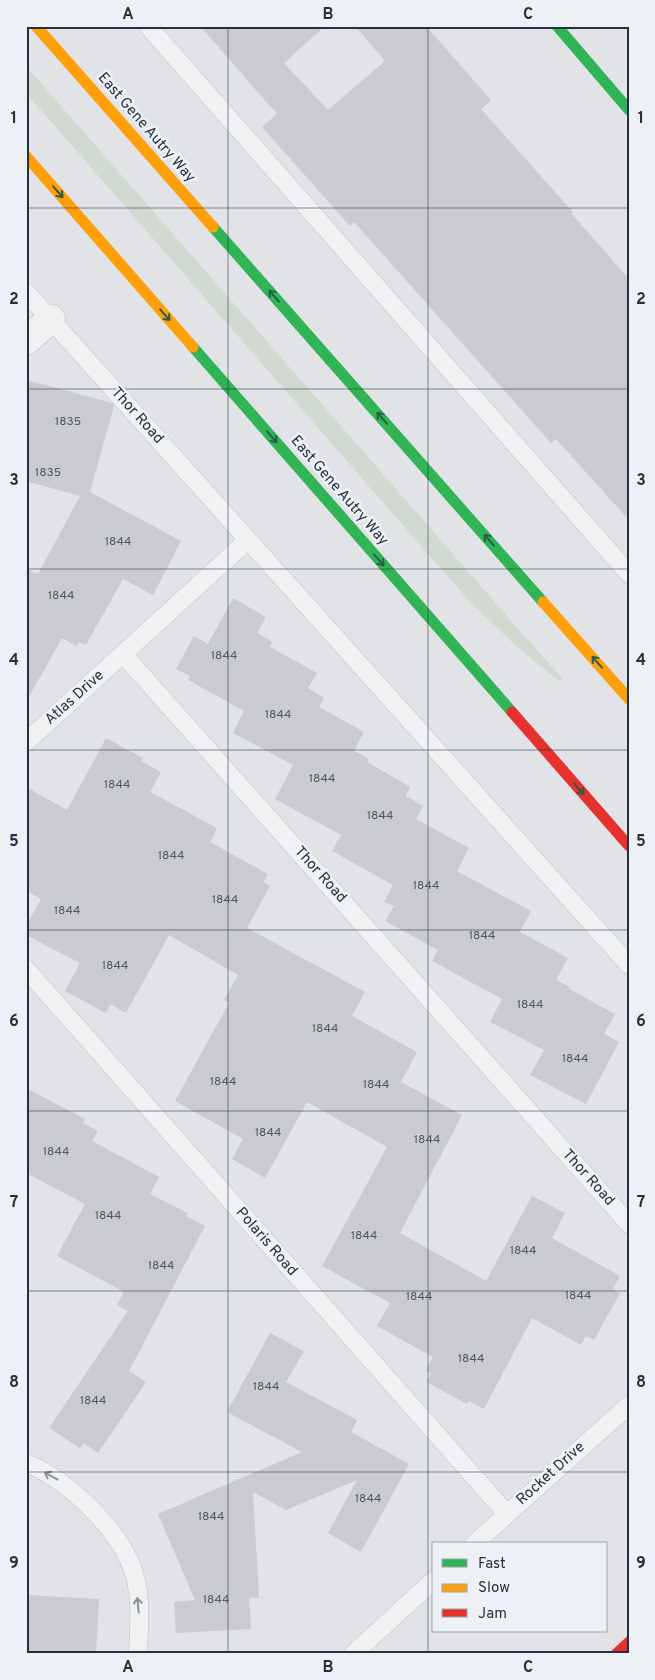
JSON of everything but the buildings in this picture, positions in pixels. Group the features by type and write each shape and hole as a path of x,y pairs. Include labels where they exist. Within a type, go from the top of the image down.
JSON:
{"street":[{"name":"East Gene Autry Way","path":"36,26 629,699"},
{"path":"557,26 629,110"},
{"name":"East Gene Autry Way","path":"26,156 629,846"},
{"path":"26,341 51,319"},
{"path":"616,1654 629,1642"}],"lane":[{"path":"148,26 629,574"},
{"name":"Thor Road","path":"26,292 629,965"},
{"path":"123,654 248,540"},
{"name":"Thor Road","path":"123,654 629,1224"},
{"name":"Atlas Drive","path":"26,742 123,654"},
{"name":"Polaris Road","path":"26,969 507,1514"},
{"name":"Rocket Drive","path":"476,1542 629,1405"},
{"path":"26,1463 57,1479 80,1498 103,1522 120,1546 134,1573 139,1606 138,1654"},
{"path":"353,1654 432,1582"}],"shaded area":[{"path":"26,66 563,679 559,681 517,647 469,601 26,93"}],"traffic: fast":[{"path":"557,26 629,110"},
{"path":"213,227 543,602"},
{"path":"193,347 512,712"}],"traffic: slow":[{"path":"36,26 213,227"},
{"path":"26,156 193,347"},
{"path":"543,602 629,699"}],"traffic: jam":[{"path":"512,712 629,846"},
{"path":"616,1654 629,1642"}]}
